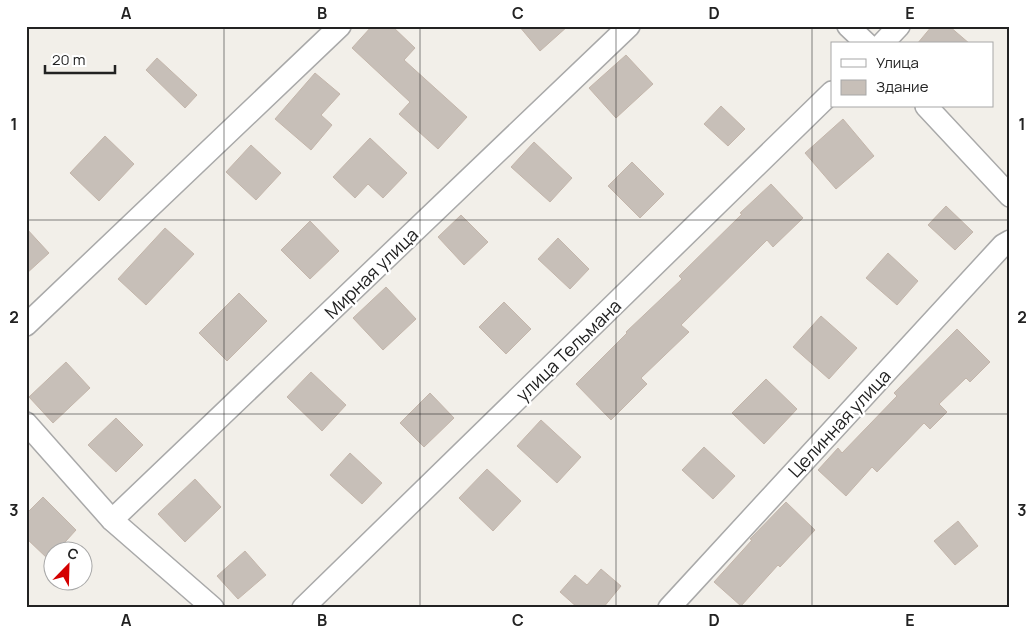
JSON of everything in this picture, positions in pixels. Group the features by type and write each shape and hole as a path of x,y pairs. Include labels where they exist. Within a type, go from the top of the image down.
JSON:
{"street":[{"path":"26,325 340,26"},
{"name":"Мирная улица","path":"112,520 629,26"},
{"path":"848,26 865,42"},
{"path":"884,42 899,26"},
{"name":"улица Тельмана","path":"303,608 831,93"},
{"path":"928,108 1010,196"},
{"name":"Целинная улица","path":"669,608 1002,245 1010,241"},
{"path":"26,423 112,520 213,608"}],"building":[{"path":"372,26 392,26 415,48 404,60 467,117 438,149 399,114 410,102 352,48"},
{"path":"519,26 568,26 540,51"},
{"path":"932,26 949,26 968,42 919,42"},
{"path":"626,55 653,84 616,118 589,88"},
{"path":"157,58 197,95 185,108 146,70"},
{"path":"315,73 340,94 321,115 332,125 311,150 275,119"},
{"path":"721,106 745,129 728,146 704,124"},
{"path":"843,119 874,156 836,189 805,153"},
{"path":"105,136 134,164 99,201 70,173"},
{"path":"370,138 407,173 383,198 368,184 355,198 333,177"},
{"path":"534,142 572,178 550,202 511,167"},
{"path":"251,145 281,173 256,200 226,172"},
{"path":"632,162 664,194 640,218 608,186"},
{"path":"771,184 803,218 773,247 767,240 681,325 689,332 641,378 647,384 611,420 576,384 626,332 682,279 679,276"},
{"path":"946,206 973,232 955,250 928,225"},
{"path":"461,215 488,242 464,265 438,237"},
{"path":"310,221 339,251 310,279 281,250"},
{"path":"26,228 49,253 26,274"},
{"path":"165,228 194,254 146,305 118,279"},
{"path":"558,238 589,269 570,289 538,259"},
{"path":"888,253 918,281 897,305 866,278"},
{"path":"386,287 416,319 383,350 353,318"},
{"path":"239,293 267,321 227,361 199,333"},
{"path":"504,302 531,329 506,354 479,327"},
{"path":"821,316 857,348 829,379 793,347"},
{"path":"957,329 990,362 970,382 966,378 939,404 947,412 930,429 924,423 877,472 872,467 846,496 818,470 838,448 842,453 897,396 894,393"},
{"path":"66,362 90,388 53,423 29,397"},
{"path":"311,372 346,405 322,431 287,397"},
{"path":"766,379 797,409 764,444 732,413"},
{"path":"430,393 454,418 424,447 400,423"},
{"path":"116,418 143,445 116,472 88,445"},
{"path":"541,420 581,457 557,483 517,446"},
{"path":"704,447 735,476 713,499 682,470"},
{"path":"350,453 382,483 362,504 330,475"},
{"path":"487,469 521,501 493,531 459,498"},
{"path":"195,479 221,507 185,542 158,514"},
{"path":"43,497 76,530 65,542 42,542 42,553 26,538 26,514"},
{"path":"786,502 815,530 780,567 778,565 741,606 714,582 752,540 750,539"},
{"path":"958,521 978,546 955,565 934,541"},
{"path":"245,551 266,575 238,599 217,576"},
{"path":"601,569 621,586 603,608 578,608 560,592 575,575 587,585"}]}
